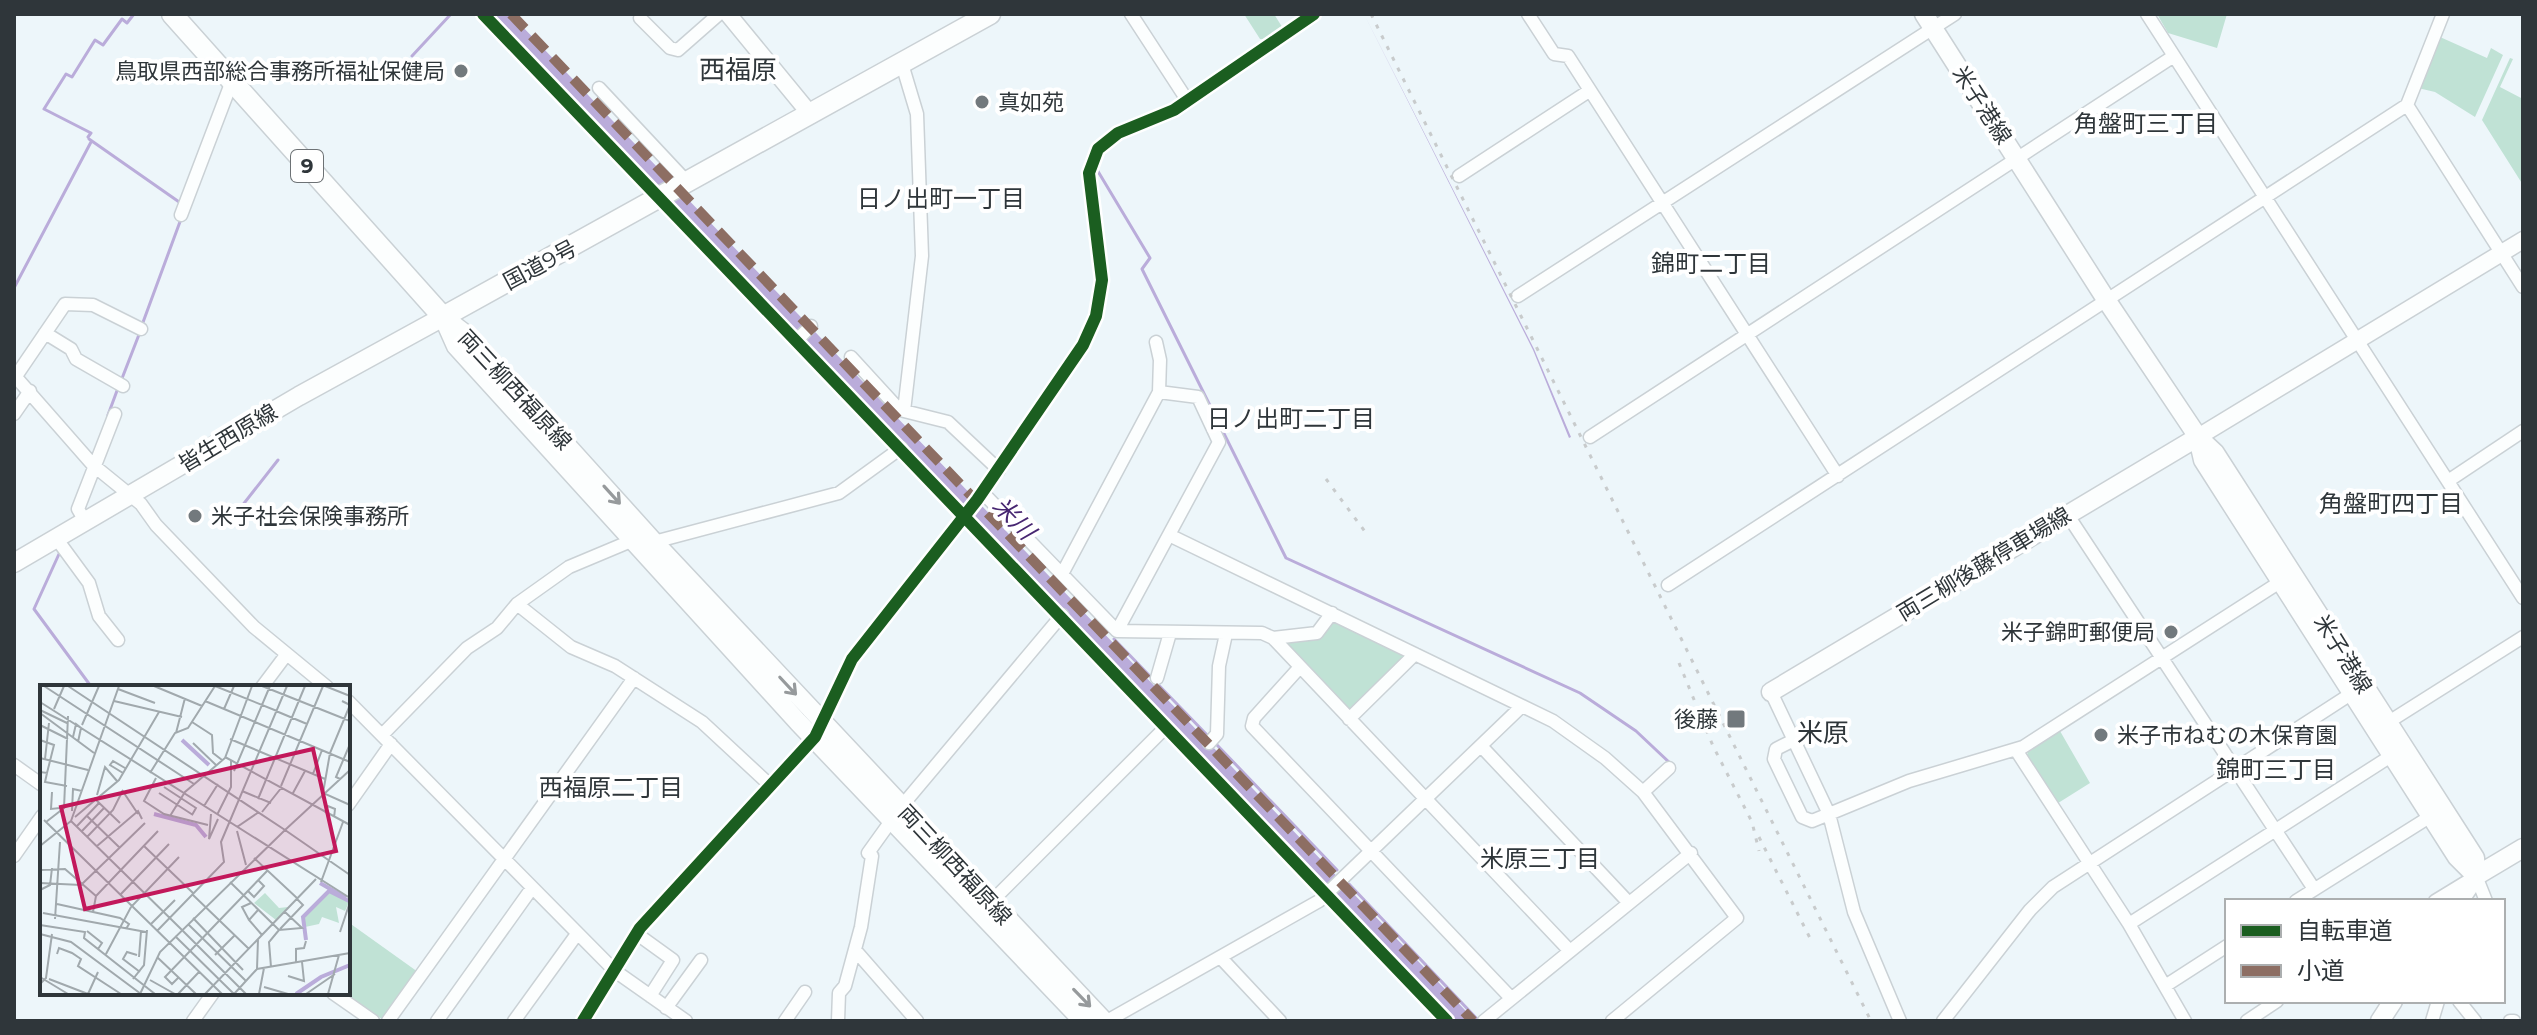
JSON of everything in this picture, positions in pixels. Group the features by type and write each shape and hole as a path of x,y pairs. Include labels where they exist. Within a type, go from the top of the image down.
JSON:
{"highway":[{"name":"9","path":"172,14 443,317"},
{"name":"国道9号","path":"443,317 990,14"}],"main road":[{"name":"米子港線","path":"1928,21 2107,301 2198,437 2215,453 2358,690 2391,756 2457,857 2476,876"},
{"name":"皆生西原線","path":"14,563 299,396 443,317"},
{"name":"両三柳西福原線","path":"443,317 456,346 631,541 819,730 1083,1021"},
{"name":"両三柳西福原線","path":"443,317 468,336 819,730"},
{"name":"米子港線","path":"2198,437 2203,460 2280,582 2358,690 2387,723 2472,854 2476,876"},
{"name":"両三柳後藤停車場線","path":"1771,692 2198,437"},
{"name":"両三柳西福原線","path":"897,813 991,902 1106,1021"},
{"path":"2460,899 2476,876 2523,848"},
{"path":"2380,1021 2392,1003"}],"street":[{"path":"483,14 673,190 864,392 901,448 1447,1021"},
{"path":"640,18 670,48 678,50 719,14"},
{"path":"728,14 811,115"},
{"path":"1131,14 1187,100"},
{"path":"583,1021 637,934 669,893 771,786 819,730 852,659 979,498 1083,345 1096,316 1102,280 1089,173 1094,155 1109,139 1174,110 1314,14"},
{"path":"1528,14 1554,54 1568,56 1838,476"},
{"path":"1518,296 1662,204 1928,21 1955,14"},
{"path":"2147,14 2523,598"},
{"path":"1668,585 2407,105 2443,14"},
{"path":"1590,437 2174,56"},
{"path":"902,64 917,114 922,256 904,411"},
{"path":"181,215 232,81"},
{"path":"599,88 673,190"},
{"path":"1459,176 1589,91"},
{"path":"2407,105 2523,287"},
{"path":"2198,437 2523,240"},
{"path":"141,329 93,305 65,304 15,376 93,465 130,497 286,655 324,685"},
{"path":"45,333 71,349 76,359 123,386"},
{"path":"1062,574 1159,392 1160,360 1156,342"},
{"path":"851,357 864,392 904,411 948,422 999,470"},
{"path":"14,414 30,391"},
{"path":"1117,631 1219,440 1198,397 1159,392"},
{"path":"85,521 78,509 115,414"},
{"path":"2448,481 2523,431"},
{"path":"654,542 839,493 901,448"},
{"path":"979,498 1062,574 1117,631 1262,633 1273,638 1569,950"},
{"path":"2067,514 2314,889"},
{"path":"1169,535 1574,734 1643,792 1737,915 1736,923 1612,1021"},
{"path":"56,538 89,583 99,616 118,640"},
{"path":"350,802 387,739 467,648 497,628 517,604 569,567 631,541"},
{"path":"1794,740 1776,749 1774,759 1805,820 1829,814 1909,781 2016,750 2280,582"},
{"path":"517,604 571,647 634,678 702,722 771,786"},
{"path":"1273,638 1317,633 1332,613"},
{"path":"838,1021 839,993 845,986 855,950 872,856 868,853 897,813 1062,615"},
{"path":"1157,678 1170,633"},
{"path":"1209,743 1217,734 1219,666 1226,634"},
{"path":"2387,723 2523,637"},
{"path":"1349,719 1415,654"},
{"path":"264,685 286,655"},
{"path":"1300,667 1254,718 1252,726 1511,998"},
{"path":"388,1021 634,678"},
{"path":"1943,1021 2030,910 2053,887 2358,690"},
{"path":"1771,692 1829,814 1854,912 1900,1021"},
{"path":"350,703 615,971 686,1021"},
{"path":"1106,1021 1221,958 1328,893 1522,706"},
{"path":"991,902 1166,727"},
{"path":"1481,746 1629,903"},
{"path":"2016,750 2129,924 2185,1021"},
{"path":"2129,924 2391,756"},
{"path":"14,765 40,784"},
{"path":"1643,792 1669,768"},
{"path":"2299,899 2431,816"},
{"path":"14,856 40,819"},
{"path":"1484,1021 1691,853"},
{"path":"2438,899 2476,876 2485,899"},
{"path":"437,1021 532,888"},
{"path":"514,1021 577,934"},
{"path":"637,934 673,960 650,996"},
{"path":"2165,986 2225,947"},
{"path":"855,950 917,1021"},
{"path":"1221,958 1280,1021"},
{"path":"666,1008 701,960"},
{"path":"785,1021 805,992"},
{"path":"193,1021 212,995"},
{"path":"336,995 373,1021"},
{"path":"2247,1021 2274,1003"},
{"path":"2461,1003 2475,1021"}],"green space":[{"path":"1244,14 1274,14 1284,30 1268,40 1260,39"},
{"path":"2157,14 2227,14 2217,48 2168,33"},
{"path":"2440,37 2487,58 2491,48 2503,55 2475,117 2435,92 2418,88"},
{"path":"2510,58 2513,59 2500,87 2523,99 2523,185 2482,120"},
{"path":"1335,620 1407,654 1352,711 1348,711 1286,645 1288,639"},
{"path":"2060,731 2090,783 2055,805 2026,758 2028,752"},
{"path":"350,923 418,972 385,1021 345,995 350,995"}],"shaded area":[{"path":"1364,14 1534,349 1569,438 1533,350"}],"waterway":[{"path":"88,137 91,133 44,109 66,74 72,77 95,40 103,45 122,19 127,23 134,14"},
{"path":"412,56 451,14"},
{"name":"米川","path":"498,14 1463,1021"},
{"path":"89,139 182,204"},
{"path":"14,288 91,142"},
{"path":"1096,168 1150,258 1142,269 1286,558 1580,693 1636,731 1670,763"},
{"path":"142,325 181,219"},
{"path":"121,381 140,332"},
{"path":"108,415 118,388"},
{"path":"238,511 278,460"},
{"path":"59,554 34,609 90,685"},
{"path":"1114,639 1208,736"},
{"path":"1217,745 1337,870"},
{"path":"1349,884 1479,1021"}],"railway":[{"path":"1371,14 1871,1021"},
{"path":"1326,479 1366,533"},
{"path":"1679,663 1713,746 1752,822 1759,851"},
{"path":"1759,837 1813,944"}],"marked path":[{"path":"511,14 1473,1021"}],"cycle path":[{"path":"483,14 1447,1021"},
{"path":"583,1021 640,928 815,737 852,659 977,500 1083,345 1096,316 1102,280 1089,173 1098,149 1118,133 1174,110 1314,14"}],"place":[{"name":"鳥取県西部総合事務所福祉保健局","path":"461,71"},
{"name":"真如苑","path":"982,102"},
{"name":"米子社会保険事務所","path":"195,516"},
{"name":"米子錦町郵便局","path":"2171,632"},
{"name":"後藤","path":"1736,719"},
{"name":"米子市ねむの木保育園","path":"2101,735"}],"district":[{"name":"西福原","path":"738,70"},
{"name":"角盤町三丁目","path":"2146,123"},
{"name":"日ノ出町一丁目","path":"941,198"},
{"name":"錦町二丁目","path":"1711,263"},
{"name":"日ノ出町二丁目","path":"1291,418"},
{"name":"角盤町四丁目","path":"2391,503"},
{"name":"米原","path":"1823,733"},
{"name":"錦町三丁目","path":"2276,769"},
{"name":"西福原二丁目","path":"611,787"},
{"name":"米原三丁目","path":"1540,858"}]}
